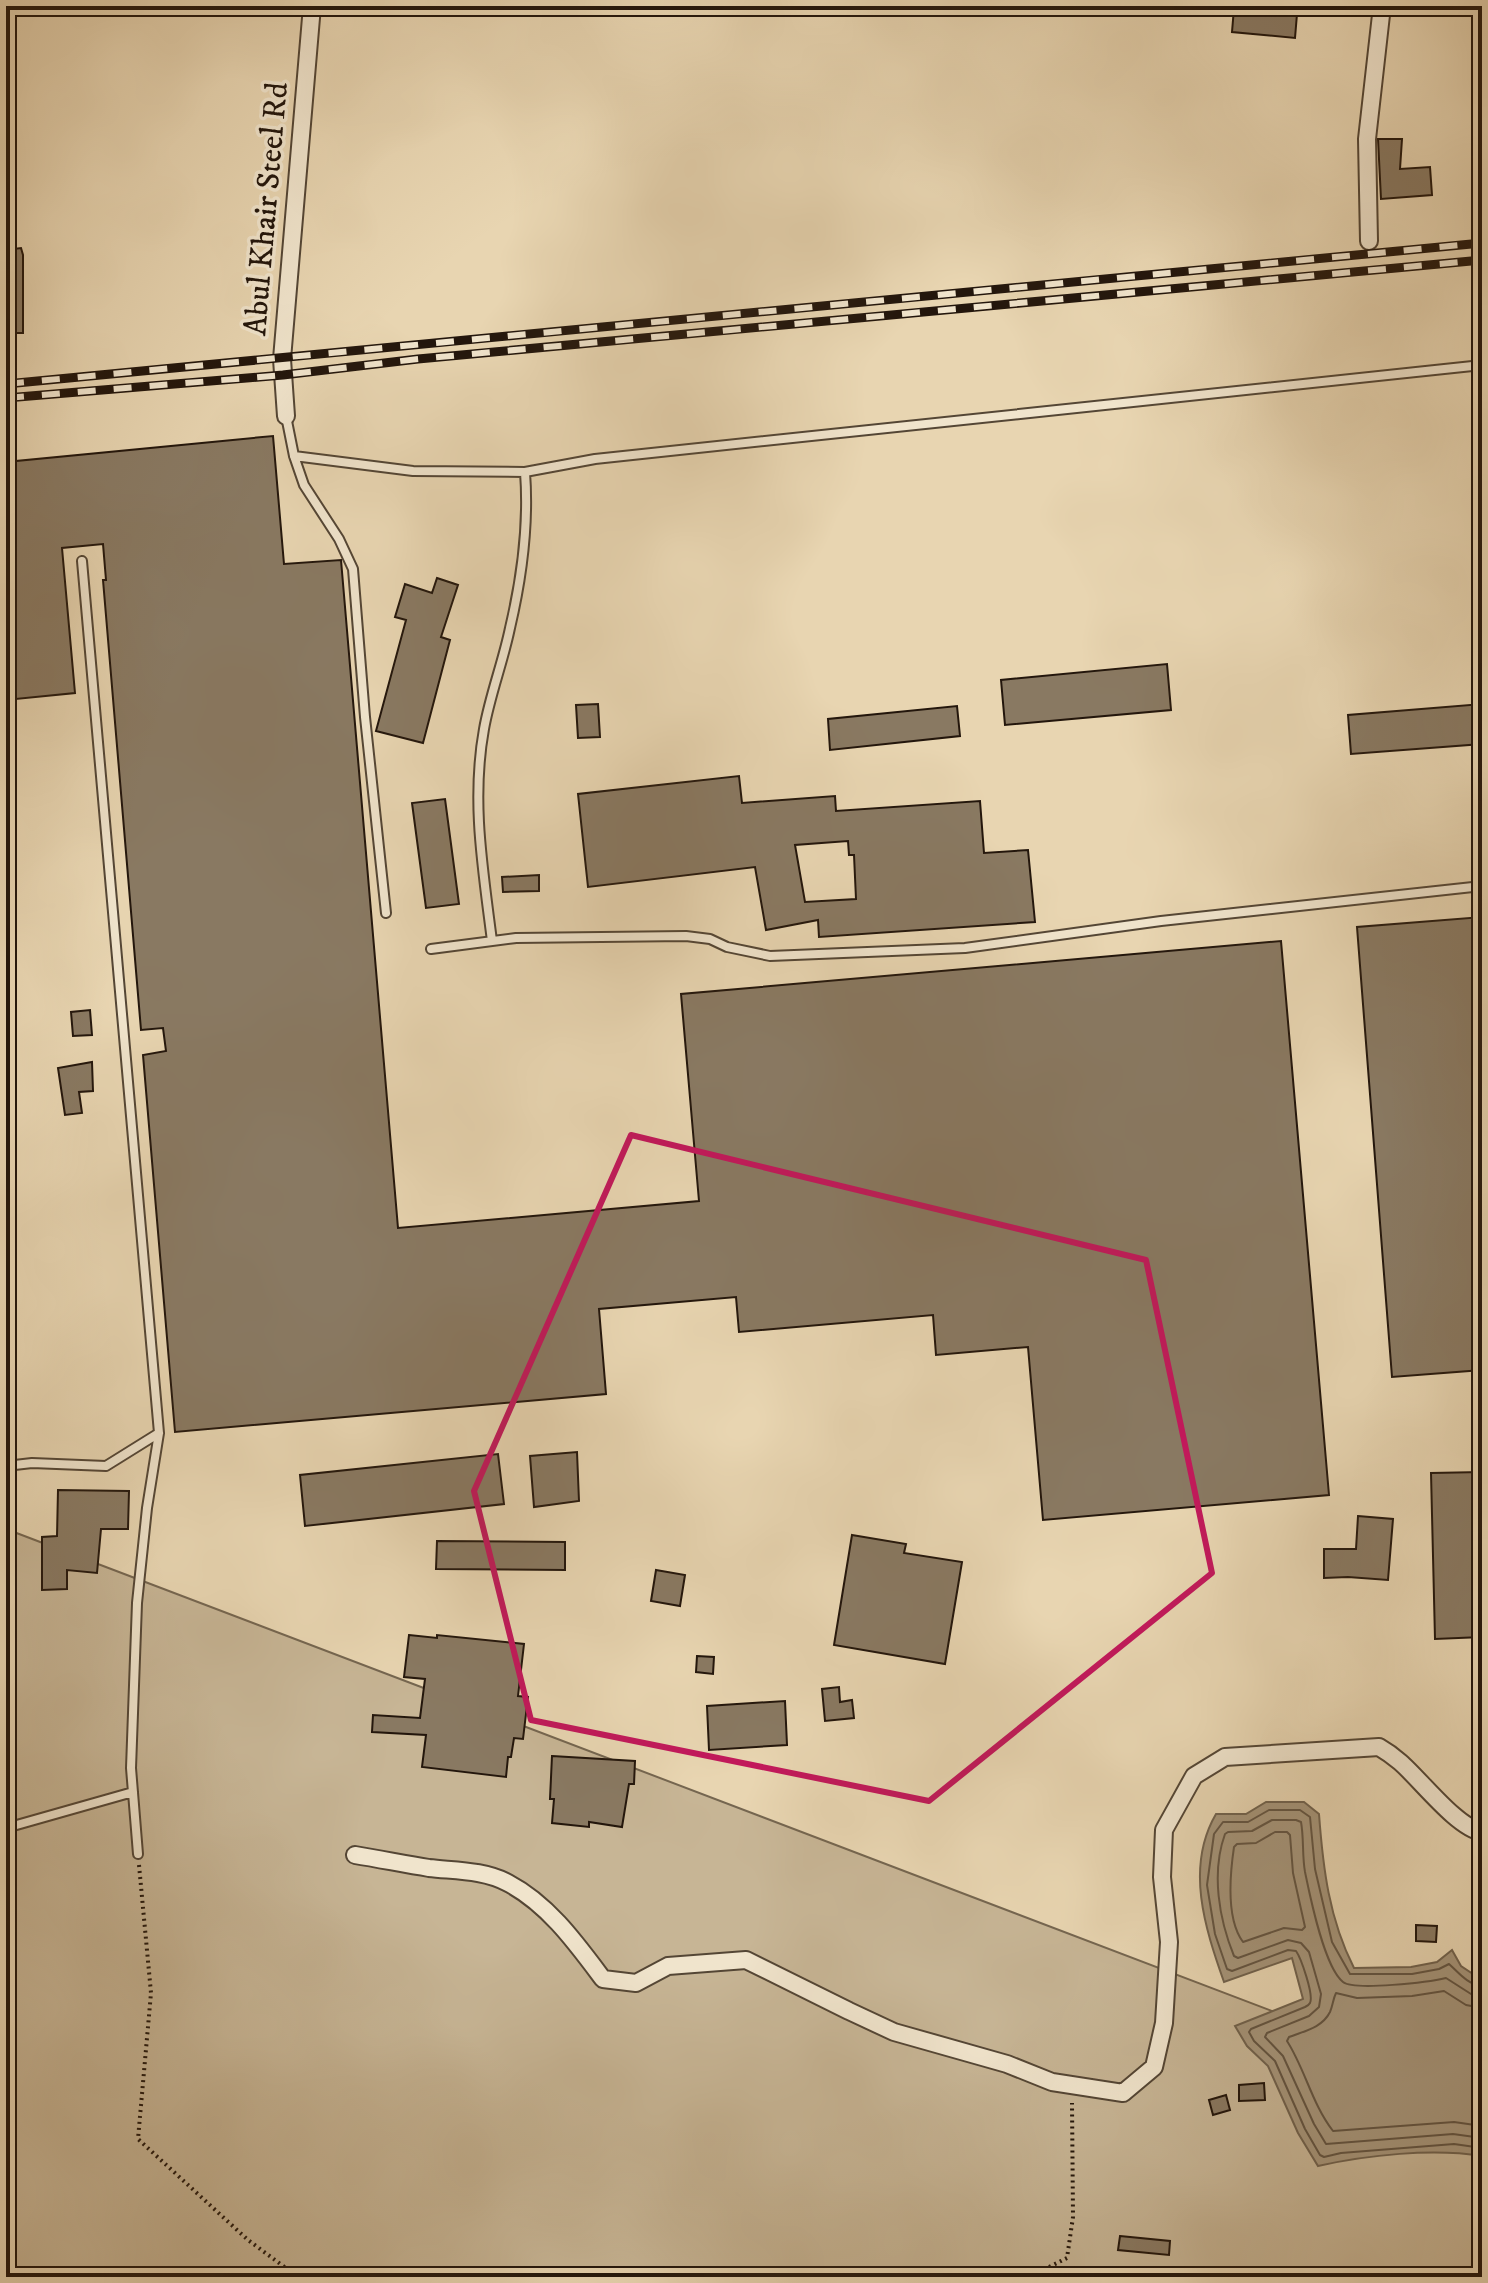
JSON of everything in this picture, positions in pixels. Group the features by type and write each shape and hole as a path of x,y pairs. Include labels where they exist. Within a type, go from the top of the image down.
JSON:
{"street":[{"name":"Abul Khair Steel Rd","path":"286,416 282,359 312,6"},
{"path":"1369,241 1367,139 1382,6"},
{"path":"355,1855 429,1868 474,1872 505,1881 535,1901 576,1943 603,1979 636,1983 668,1966 746,1960 894,2032 1007,2064 1052,2082 1123,2093 1154,2067 1164,2023 1169,1942 1162,1877 1164,1830 1194,1776 1225,1757 1379,1747 1398,1760 1452,1814 1482,1832"}],"lane":[{"path":"294,456 413,471 525,472 595,459 1482,365"},
{"path":"286,416 304,485 343,546 353,569 386,913"},
{"path":"492,941 478,835 479,774 484,728 520,584 528,506 525,472"},
{"path":"82,561 159,1433 137,1603 131,1768 138,1854"},
{"path":"431,949 516,938 686,936 710,939 727,947 770,956 965,948 1161,921 1482,886"},
{"path":"6,1466 32,1463 106,1466 159,1433"},
{"path":"6,1828 133,1792"}],"path":[{"path":"138,1854 151,1993 138,2139 248,2240 298,2277"},
{"path":"1035,2277 1037,2273 1067,2258 1073,2230 1071,2084"}],"highlighted area":[{"path":"631,1135 1146,1260 1212,1573 929,1801 531,1720 474,1491"}],"shaded area":[{"path":"6,1529 1482,2091 1482,2277 6,2277"}],"water":[{"path":"1266,1802 1304,1802 1319,1814 1333,1912 1354,1968 1411,1967 1437,1962 1452,1950 1461,1966 1482,1980 1482,2156 1400,2154 1318,2166 1298,2133 1268,2066 1247,2046 1235,2026 1303,1999 1292,1958 1224,1982 1210,1940 1201,1898 1202,1855 1216,1814 1246,1814"}],"building":[{"path":"1234,8 1297,14 1295,38 1232,32"},
{"path":"1378,139 1402,139 1400,169 1430,167 1432,195 1381,199"},
{"path":"21,248 23,333 6,333 6,250"},
{"path":"273,436 284,564 341,560 398,1228 699,1201 681,994 1281,941 1329,1495 1043,1520 1028,1347 936,1355 933,1315 739,1332 736,1297 599,1309 606,1394 175,1432 143,1055 166,1051 163,1028 141,1030 103,580 106,580 103,544 62,548 75,693 6,700 6,462"},
{"path":"437,578 458,585 441,637 450,640 423,743 376,731 406,620 395,617 405,584 432,593"},
{"path":"1167,664 1171,710 1005,725 1001,680"},
{"path":"598,704 600,737 578,738 576,705"},
{"path":"1482,704 1482,744 1351,754 1348,715"},
{"path":"957,706 960,736 830,750 828,719"},
{"path":"739,776 742,803 835,796 836,811 980,801 984,853 1028,850 1035,922 819,937 818,920 766,930 755,867 588,887 578,794","holes":["848,841 849,855 854,855 856,899 805,902 795,845"]},
{"path":"445,799 459,904 426,908 412,803"},
{"path":"539,875 539,891 503,892 502,877"},
{"path":"1482,917 1482,1370 1392,1377 1357,927"},
{"path":"90,1010 92,1035 73,1036 71,1012"},
{"path":"92,1062 93,1091 79,1092 82,1113 65,1115 58,1068"},
{"path":"577,1452 579,1501 534,1507 530,1456"},
{"path":"498,1454 504,1504 305,1526 300,1475"},
{"path":"1482,1472 1482,1637 1435,1639 1431,1473"},
{"path":"58,1490 129,1491 128,1529 101,1529 97,1573 67,1570 67,1589 42,1590 42,1537 57,1536"},
{"path":"1358,1516 1393,1519 1388,1580 1324,1578 1324,1549 1356,1549"},
{"path":"852,1535 906,1544 904,1553 962,1562 945,1664 834,1645"},
{"path":"437,1541 565,1542 565,1570 436,1569"},
{"path":"656,1570 685,1575 680,1606 651,1601"},
{"path":"409,1635 524,1644 518,1696 528,1697 523,1739 514,1738 506,1777 422,1767 426,1735 372,1732 373,1715 420,1718 425,1679 404,1677"},
{"path":"697,1656 714,1657 713,1674 696,1672"},
{"path":"839,1687 840,1702 852,1700 854,1718 825,1721 822,1689"},
{"path":"785,1701 787,1745 709,1750 707,1706"},
{"path":"552,1756 635,1761 634,1784 629,1784 622,1827 589,1822 589,1827 552,1823"},
{"path":"1416,1925 1437,1926 1436,1942 1416,1941"},
{"path":"1264,2083 1265,2100 1239,2101 1239,2085"},
{"path":"1226,2095 1230,2110 1213,2115 1209,2100"},
{"path":"1120,2236 1170,2241 1169,2255 1118,2250"}],"railway":[{"path":"6,384 1482,243"},
{"path":"6,398 283,375 418,359 1482,260"}]}
